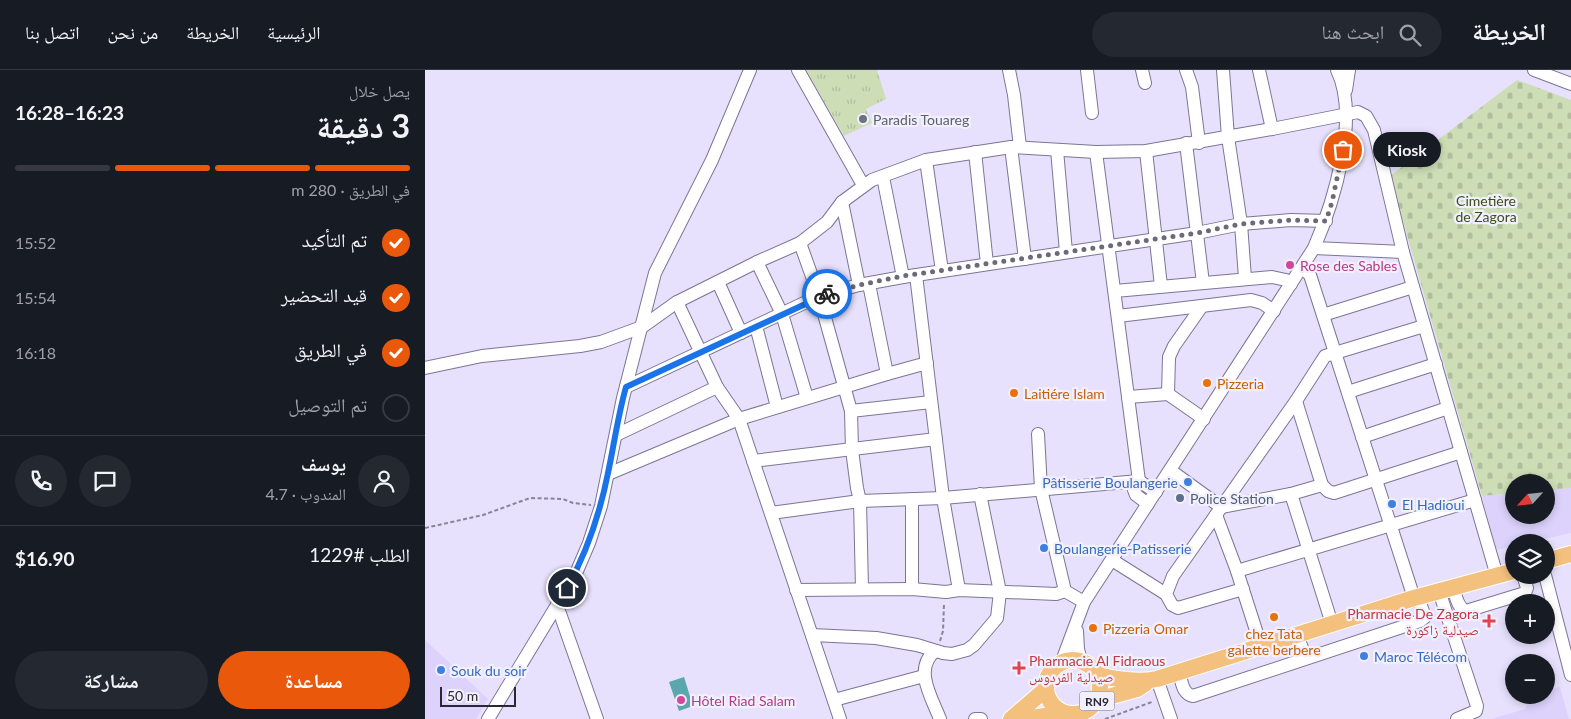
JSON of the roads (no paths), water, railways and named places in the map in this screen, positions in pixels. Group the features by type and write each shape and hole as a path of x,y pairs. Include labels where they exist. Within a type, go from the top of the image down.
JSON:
{"main road":[{"path":"1555,558 1571,554"},
{"name":"RN9","path":"1097,700 1137,689 1154,680 1261,646 1416,598 1505,573"},
{"path":"1011,719 1046,689 1046,680 1055,666 1062,661 1075,659 1081,661"},
{"name":"RN9","path":"1026,719 1086,711 1097,700 1101,684 1098,675 1088,664 1081,661"},
{"name":"RN9","path":"1098,675 1120,680 1154,680"},
{"name":"RN9","path":"1046,689 1051,703 1063,713"}],"street":[{"path":"487,719 557,605 577,570 589,543 601,506 626,387 655,273 712,160 750,70"},
{"path":"798,70 863,185"},
{"path":"1009,70 1014,95 1015,147 1025,259"},
{"path":"1087,70 1092,113"},
{"path":"1142,70 1145,84"},
{"path":"1187,70 1192,87 1197,233 1203,283"},
{"path":"1223,70 1228,137 1241,224 1245,278"},
{"path":"1259,70 1272,129"},
{"path":"1062,661 1077,626 1084,602 1314,248 1332,202 1343,150 1346,115 1345,97 1342,81 1337,70"},
{"path":"1345,97 1349,70"},
{"path":"1534,70 1571,84"},
{"path":"425,368 482,356 580,346 601,342 642,327 677,302 800,243 827,222 842,202 863,185 926,160 1015,147 1096,152 1146,151 1361,113 1370,121 1374,130 1403,252 1497,576"},
{"path":"1057,150 1067,252"},
{"path":"1146,151 1161,286"},
{"path":"975,152 987,264"},
{"path":"1096,152 1139,481 1134,490 1136,495 1148,504"},
{"path":"926,160 942,271"},
{"path":"883,176 909,276 927,363 953,591"},
{"path":"842,202 887,374"},
{"path":"626,387 819,296 864,284 1197,233 1241,224 1291,220 1326,221"},
{"path":"800,243 819,296 851,411 852,450 860,500 862,590"},
{"path":"1314,248 1403,252"},
{"path":"757,262 782,314 807,398"},
{"path":"1179,672 1185,691 1193,696 1423,620 1425,617 1416,598 1391,525 1310,275 1302,268"},
{"path":"1115,291 1245,278 1272,277 1287,280 1291,284"},
{"path":"719,282 741,333"},
{"path":"1323,315 1413,287"},
{"path":"1118,316 1251,300 1262,303 1274,311"},
{"path":"677,302 717,387 739,419 840,719"},
{"path":"1167,394 1169,357 1174,346 1202,306"},
{"path":"756,326 777,407"},
{"path":"1166,594 1167,587 1173,576 1296,401 1325,356 1425,326"},
{"path":"608,474 739,419 927,363"},
{"path":"1348,392 1436,364"},
{"path":"616,435 717,387"},
{"path":"1128,397 1167,394 1204,419"},
{"path":"1296,401 1322,485 1334,493 1342,492 1376,478 1461,452"},
{"path":"851,411 931,402"},
{"path":"1363,437 1448,408"},
{"path":"1038,434 1041,489 1065,591 1084,602"},
{"path":"753,461 936,439"},
{"path":"1170,470 1219,511 1261,646"},
{"path":"771,513 860,500 943,498 1139,481 1156,492"},
{"path":"1219,511 1322,485"},
{"path":"812,635 876,638 917,645 951,654 974,646 997,618 1000,592 980,494"},
{"path":"1291,494 1332,624"},
{"path":"912,499 912,589"},
{"path":"1237,572 1475,500"},
{"path":"1112,560 1166,594 1172,605 1178,608 1243,589"},
{"path":"1446,590 1462,610 1466,611 1525,594 1527,588 1526,584"},
{"path":"1548,584 1568,653 1571,675"},
{"path":"797,590 912,589 1057,594 1065,591"},
{"path":"1446,590 1477,706 1476,711 1457,719"},
{"path":"557,605 597,719"},
{"path":"1077,626 1078,649 1081,661"},
{"path":"1297,635 1306,658"},
{"path":"935,651 924,665 924,676 940,719"},
{"path":"834,700 924,676"},
{"path":"1154,680 1164,698 1171,719"},
{"path":"975,719 981,719"}],"place":[{"name":"Paradis Touareg","path":"863,119"},
{"name":"Kiosk","path":"1343,150"},
{"name":"Rose des Sables","path":"1290,265"},
{"name":"Pizzeria","path":"1207,383"},
{"name":"Laitiére Islam","path":"1014,393"},
{"name":"Pâtisserie Boulangerie","path":"1188,482"},
{"name":"Police Station","path":"1180,498"},
{"name":"El Hadioui","path":"1392,504"},
{"name":"Boulangerie-Patisserie","path":"1044,548"},
{"name":"chez Tata galette berbere","path":"1274,617"},
{"name":"Pharmacie De Zagora صيدلية زاكورة","path":"1489,621"},
{"name":"Pizzeria Omar","path":"1093,628"},
{"name":"Maroc Télécom","path":"1364,656"},
{"name":"Pharmacie Al Fidraous صيدلية الفردوس","path":"1019,668"},
{"name":"Souk du soir","path":"441,670"},
{"name":"Hôtel Riad Salam","path":"681,700"}],"park label":[{"name":"Cimetière de Zagora","path":"1486,208"}]}
